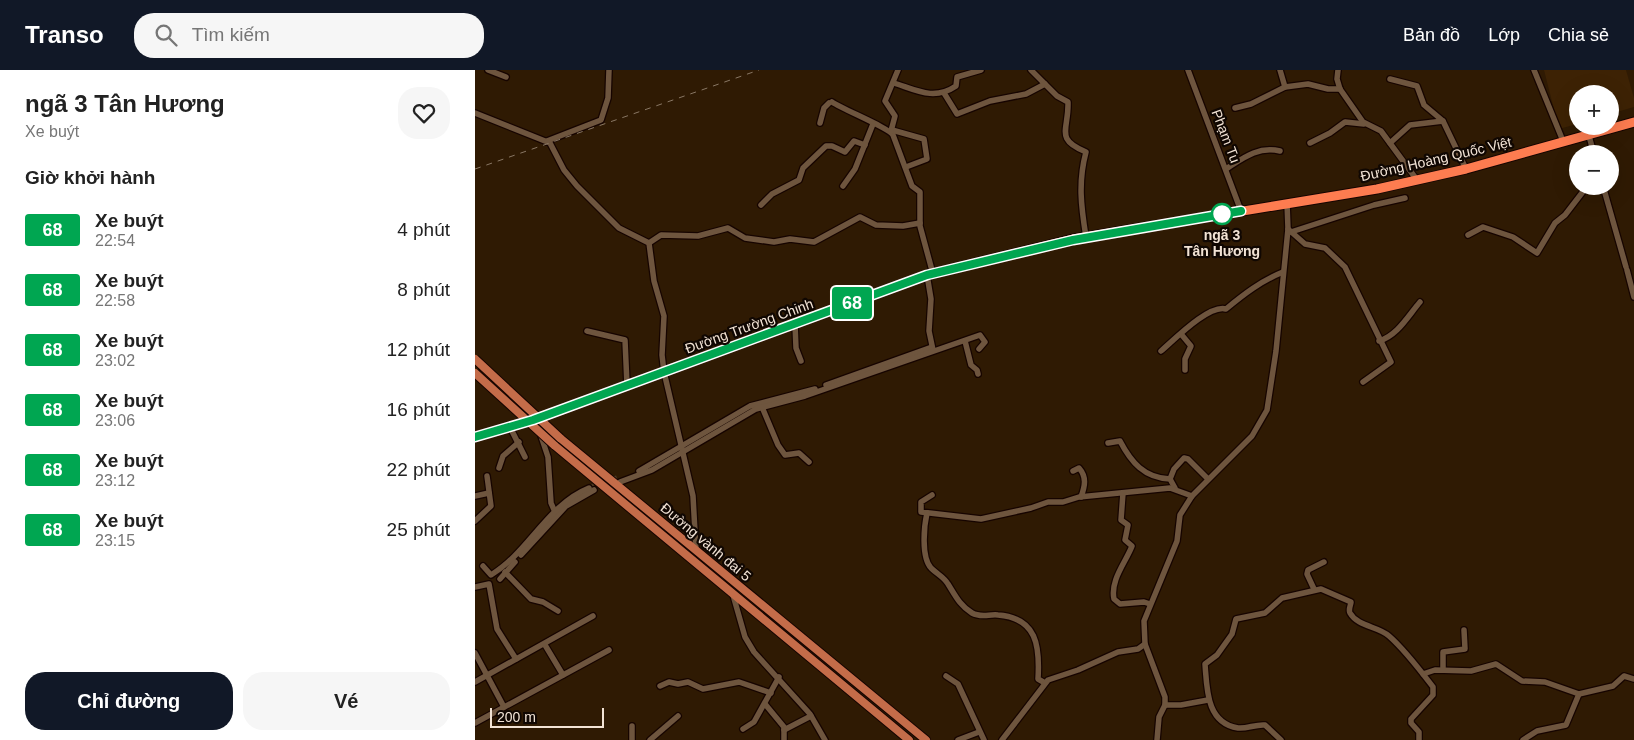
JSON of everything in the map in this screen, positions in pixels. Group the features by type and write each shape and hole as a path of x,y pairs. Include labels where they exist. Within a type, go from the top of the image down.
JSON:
{"highway":[{"name":"Đường Hoàng Quốc Việt","path":"1241,211 1377,189 1466,169 1634,122"},
{"name":"Đường Trường Chinh","path":"475,437 627,386 930,275 990,258 1086,237 1241,211"}],"main road":[{"name":"Đường vành đai 5","path":"475,359 561,438 926,740"},
{"name":"Đường vành đai 5","path":"475,373 554,444 909,740"}],"street":[{"path":"488,70 506,77"},
{"path":"547,141 601,120 608,98 609,70"},
{"path":"898,70 885,101 895,114 891,130 912,186 920,192 920,222 930,275 929,331 933,350"},
{"path":"894,83 930,95 943,93 955,86 957,78 981,70"},
{"path":"1031,70 1057,96 1069,102 1066,133 1068,143 1086,152 1082,165 1079,193 1086,237"},
{"name":"Phạm Tu","path":"1188,70 1241,211"},
{"path":"1280,70 1285,87"},
{"path":"1338,70 1337,79 1340,89 1364,124"},
{"path":"1534,70 1563,141"},
{"path":"1390,79 1417,86 1424,105 1443,121 1466,169"},
{"path":"943,93 957,114 990,101 1026,94 1045,84"},
{"path":"1235,108 1251,104 1285,87 1309,84 1328,90 1340,89"},
{"path":"820,123 824,108 831,102 873,124 924,139 927,159 905,167"},
{"path":"475,113 547,141 552,145 564,170 577,186 619,228 649,243"},
{"path":"1389,143 1410,125 1443,121"},
{"path":"1310,142 1330,133 1345,122 1364,124 1381,131 1417,180"},
{"path":"843,186 855,169 873,124"},
{"path":"1589,136 1592,145"},
{"path":"761,205 772,194 799,180 803,168 826,146 833,146 845,152 854,141 865,145"},
{"path":"1225,169 1249,154 1265,148 1280,150"},
{"path":"1468,235 1483,227 1513,237 1537,253 1555,223 1565,215 1580,195"},
{"path":"1605,195 1634,296"},
{"path":"1289,230 1405,198"},
{"path":"1157,740 1159,717 1165,704 1161,682 1145,644 1143,626 1150,604 1177,542 1180,515 1192,496 1252,436 1267,410 1276,350 1289,230 1287,203"},
{"path":"649,243 661,236 698,236 728,228 745,238 774,242 790,240 813,242 861,217 876,225 889,224 899,226 920,222"},
{"path":"1289,230 1305,244 1325,248 1345,267 1371,319 1379,341 1390,358 1390,363 1363,382"},
{"path":"649,243 654,281 664,316 662,355 664,372 694,501 697,550"},
{"path":"1161,352 1201,318 1219,308 1226,310 1239,297 1263,280 1283,272"},
{"path":"1379,341 1388,338 1399,328 1420,302"},
{"path":"795,324 796,348 801,361"},
{"path":"587,331 625,340 627,386"},
{"path":"1181,334 1191,346 1185,359 1185,370"},
{"path":"619,480 649,467 762,407 805,396 933,350 981,335 985,342 979,348"},
{"path":"965,341 971,365 977,370 978,374"},
{"path":"683,449 755,404 867,373"},
{"path":"762,407 778,445 785,455 799,453 807,458 809,462"},
{"path":"509,427 519,442 525,457"},
{"path":"541,436 548,456 551,503 555,512"},
{"path":"1108,443 1120,441 1127,456 1133,462 1159,478 1170,479"},
{"path":"499,468 503,456 519,442"},
{"path":"1170,479 1181,459 1186,458 1208,479"},
{"path":"1073,471 1079,468 1084,476 1085,485 1081,497"},
{"path":"475,521 491,506 487,476"},
{"path":"1170,479 1175,488"},
{"path":"931,495 923,499 919,506 921,512 981,519 1031,508 1048,502 1063,502 1081,497 1175,488 1192,496"},
{"path":"483,566 491,575 504,567 571,496 591,489 566,506 500,579"},
{"path":"475,496 489,493"},
{"path":"1123,493 1121,520 1128,525 1125,540 1132,546 1116,579 1114,598 1120,604 1145,602 1150,604"},
{"path":"927,513 923,530 928,564 947,582 961,605 972,613 986,617 996,615 1017,618 1023,622 1038,647 1038,679 1045,683"},
{"path":"1314,589 1307,572 1310,568 1324,562"},
{"path":"505,572 531,599 543,602 558,611"},
{"path":"475,586 489,584 497,629 516,659"},
{"path":"1281,740 1265,725 1238,728 1220,719 1208,700 1205,664 1217,654 1232,634 1236,619 1265,613 1279,600 1314,589 1324,589 1339,598 1350,601 1350,613 1366,626 1379,629 1387,634 1423,674 1434,691 1411,719 1411,724 1419,732 1419,740"},
{"path":"733,593 745,637 754,652 779,677 811,716 825,740"},
{"path":"475,682 545,645 593,616"},
{"path":"1443,670 1441,656 1443,652 1465,649 1463,630"},
{"path":"1002,740 1045,683 1051,678 1078,670 1119,652 1138,649 1145,644"},
{"path":"545,645 563,675"},
{"path":"475,723 609,650"},
{"path":"475,653 504,707"},
{"path":"1423,674 1432,670 1471,671 1496,664 1522,681 1545,682 1579,694 1613,686 1624,676 1634,680"},
{"path":"946,676 958,684 984,740"},
{"path":"743,729 754,722 779,677"},
{"path":"660,686 669,682 678,684 688,682 703,689 739,682 771,693"},
{"path":"1523,740 1537,731 1566,725 1579,694"},
{"path":"1165,704 1175,706 1208,700"},
{"path":"765,704 782,724 785,730 785,740"},
{"path":"649,740 678,716"},
{"path":"785,730 811,716"},
{"path":"632,726 632,740"},
{"path":"958,740 979,732"}],"shaded area":[{"path":"1544,70 1626,70 1634,98 1634,107 1619,111 1619,85 1569,85 1569,126 1559,129"}],"tunnel":[{"path":"589,488 617,478"}],"railway":[{"path":"475,169 759,70"}],"bus line":[{"name":"68","path":"475,437 533,420 927,275 990,258 1073,240 1241,211"}],"place":[{"name":"ngã 3 Tân Hương","path":"1222,214"}]}
